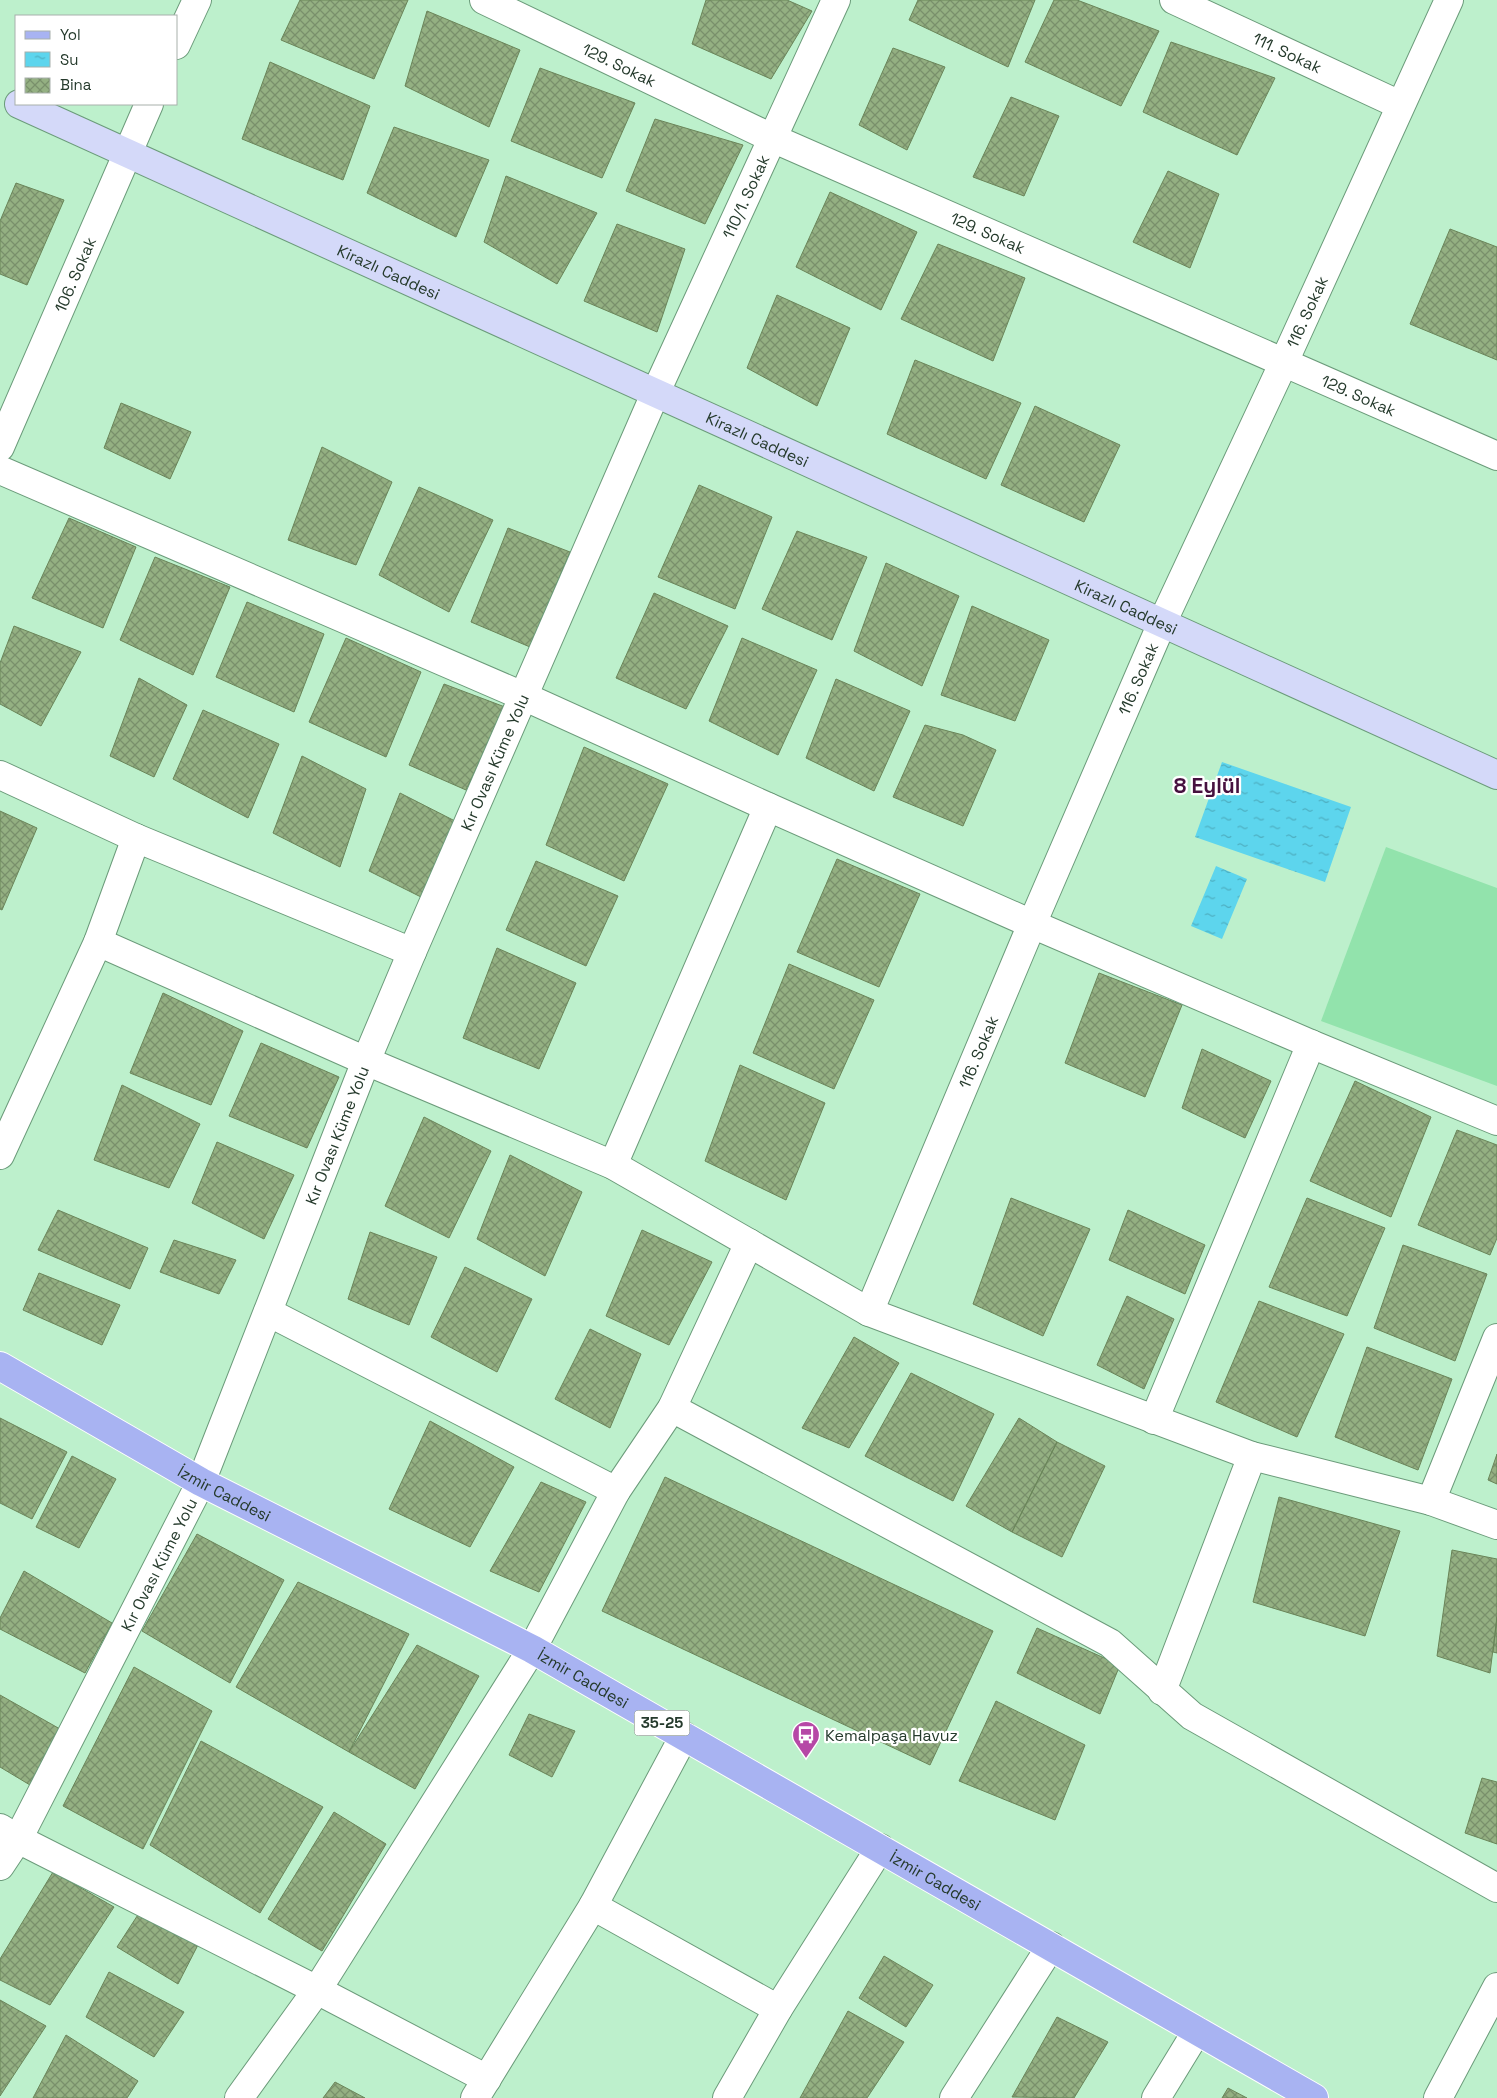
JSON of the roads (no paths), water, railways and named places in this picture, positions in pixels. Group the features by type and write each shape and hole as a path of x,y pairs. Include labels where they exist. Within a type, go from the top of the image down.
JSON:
{"main road":[{"name":"Kirazlı Caddesi","path":"0,95 15,102"},
{"name":"Kirazlı Caddesi","path":"22,105 1497,775"},
{"name":"İzmir Caddesi","path":"0,1366 201,1482 532,1649 1314,2098"}],"street":[{"path":"178,41 197,0"},
{"name":"129. Sokak","path":"484,0 772,138 1497,456"},
{"name":"110/1. Sokak","path":"655,394 836,0"},
{"name":"111. Sokak","path":"1174,0 1400,105"},
{"name":"116. Sokak","path":"869,1312 1032,924 1162,623 1284,362 1449,0"},
{"name":"106. Sokak","path":"0,447 126,153 149,105"},
{"name":"Kır Ovası Küme Yolu","path":"0,1866 9,1833 201,1482 366,1061 655,394"},
{"path":"0,470 523,696 768,808 1032,924 1311,1044 1497,1120"},
{"path":"0,775 136,838 412,952"},
{"path":"613,1165 768,808"},
{"path":"0,1155 98,942 136,838"},
{"path":"98,942 366,1061 613,1165 869,1312 1252,1456 1431,1501 1497,1525"},
{"path":"1154,1420 1311,1044"},
{"path":"239,2098 317,1990 532,1649 616,1491 672,1408 749,1244"},
{"path":"268,1312 616,1491"},
{"path":"1431,1501 1497,1338"},
{"path":"672,1408 1110,1643 1192,1716 1497,1888"},
{"path":"1162,1691 1252,1456"},
{"path":"9,1833 317,1990 481,2088 593,1906 684,1736"},
{"path":"726,2098 778,2009 880,1848"},
{"path":"593,1906 778,2009"},
{"path":"954,2098 1051,1946"},
{"path":"1438,2098 1497,1986"},
{"path":"1156,2098 1197,2031"}],"water":[{"path":"1222,762 1351,807 1325,882 1195,837"},
{"path":"1216,866 1247,879 1222,939 1191,926"}],"place":[{"name":"Kemalpaşa Havuz","path":"806,1759"}],"district":[{"name":"8 Eylül","path":"1207,786"}]}
